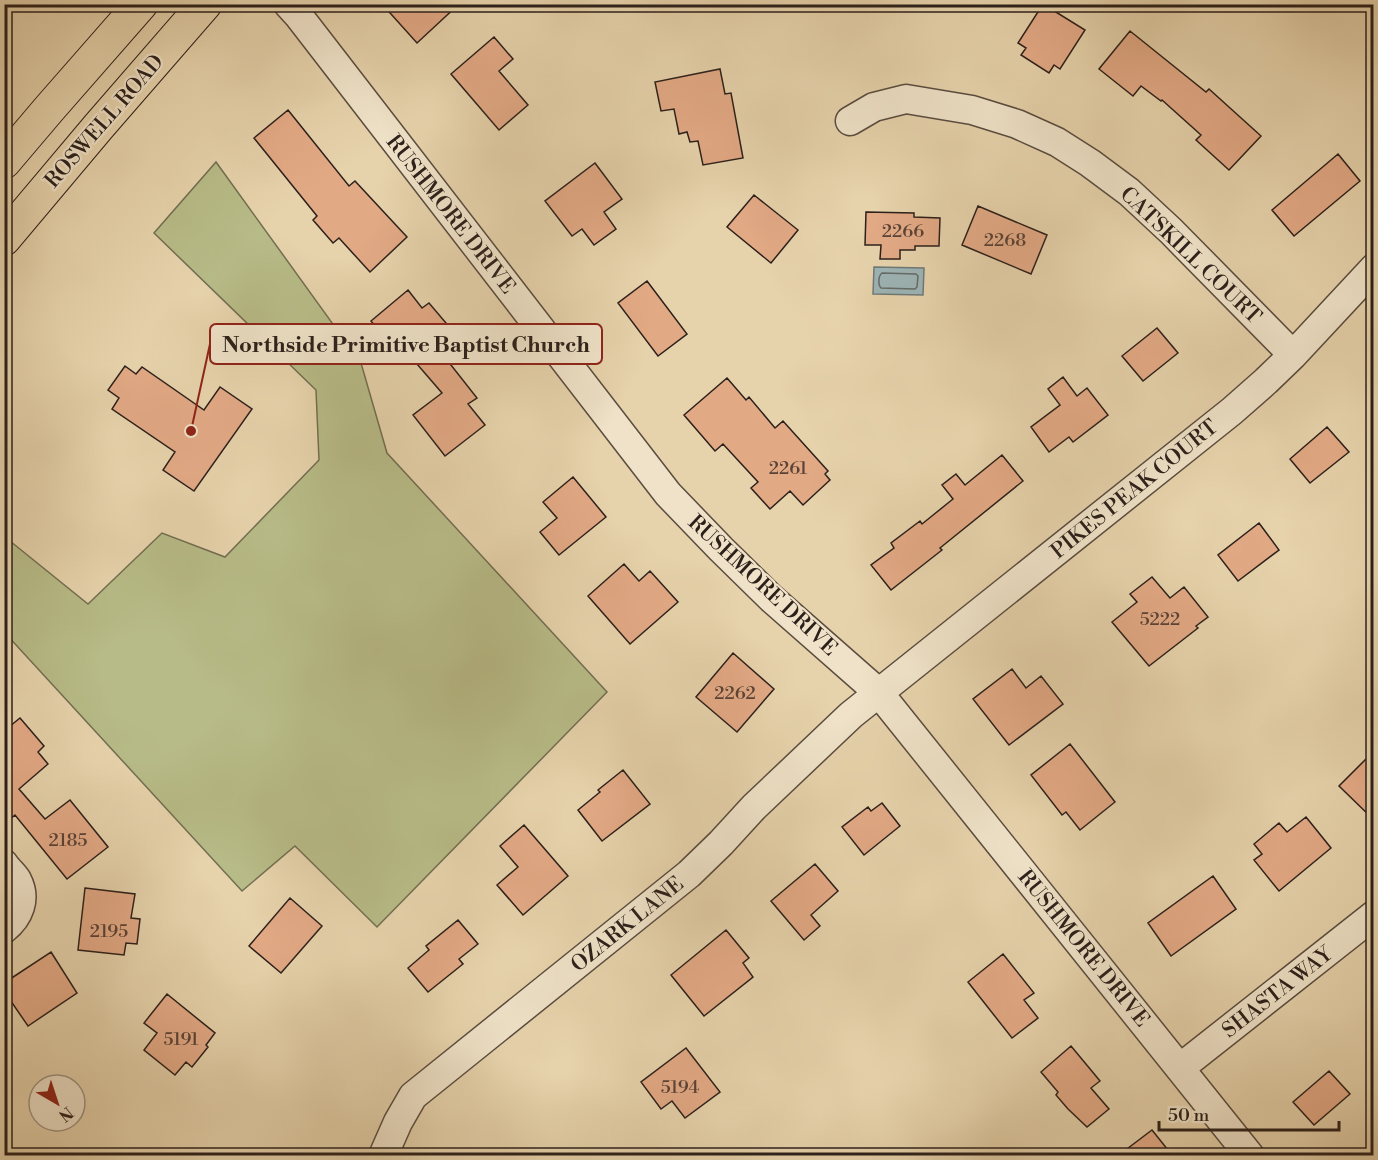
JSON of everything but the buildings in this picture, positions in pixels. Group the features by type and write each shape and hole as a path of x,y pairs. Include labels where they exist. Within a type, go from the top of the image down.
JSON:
{"highway":[{"path":"4,162 141,4"},
{"name":"ROSWELL ROAD","path":"4,239 205,4"}],"street":[{"name":"RUSHMORE DRIVE","path":"288,4 668,494 772,599 879,693 1250,1155"},
{"name":"CATSKILL COURT","path":"850,122 874,107 906,99 972,110 1017,124 1057,142 1129,192 1171,231 1293,355"},
{"name":"PIKES PEAK COURT","path":"879,693 1232,411 1293,355 1374,268"},
{"name":"OZARK LANE","path":"383,1155 413,1096 689,874 754,807 843,723 879,693"},
{"path":"4,864 17,880 21,892 21,904 17,916 4,929"},
{"name":"SHASTA WAY","path":"1180,1068 1374,915"}],"green space":[{"path":"216,162 361,363 387,453 607,692 377,927 295,846 242,891 5,633 5,537 88,604 162,533 225,557 319,460 316,390 154,233"}],"water":[{"path":"874,267 924,268 923,295 873,294"}],"place":[{"name":"Northside Primitive Baptist Church","path":"191,431"}]}
